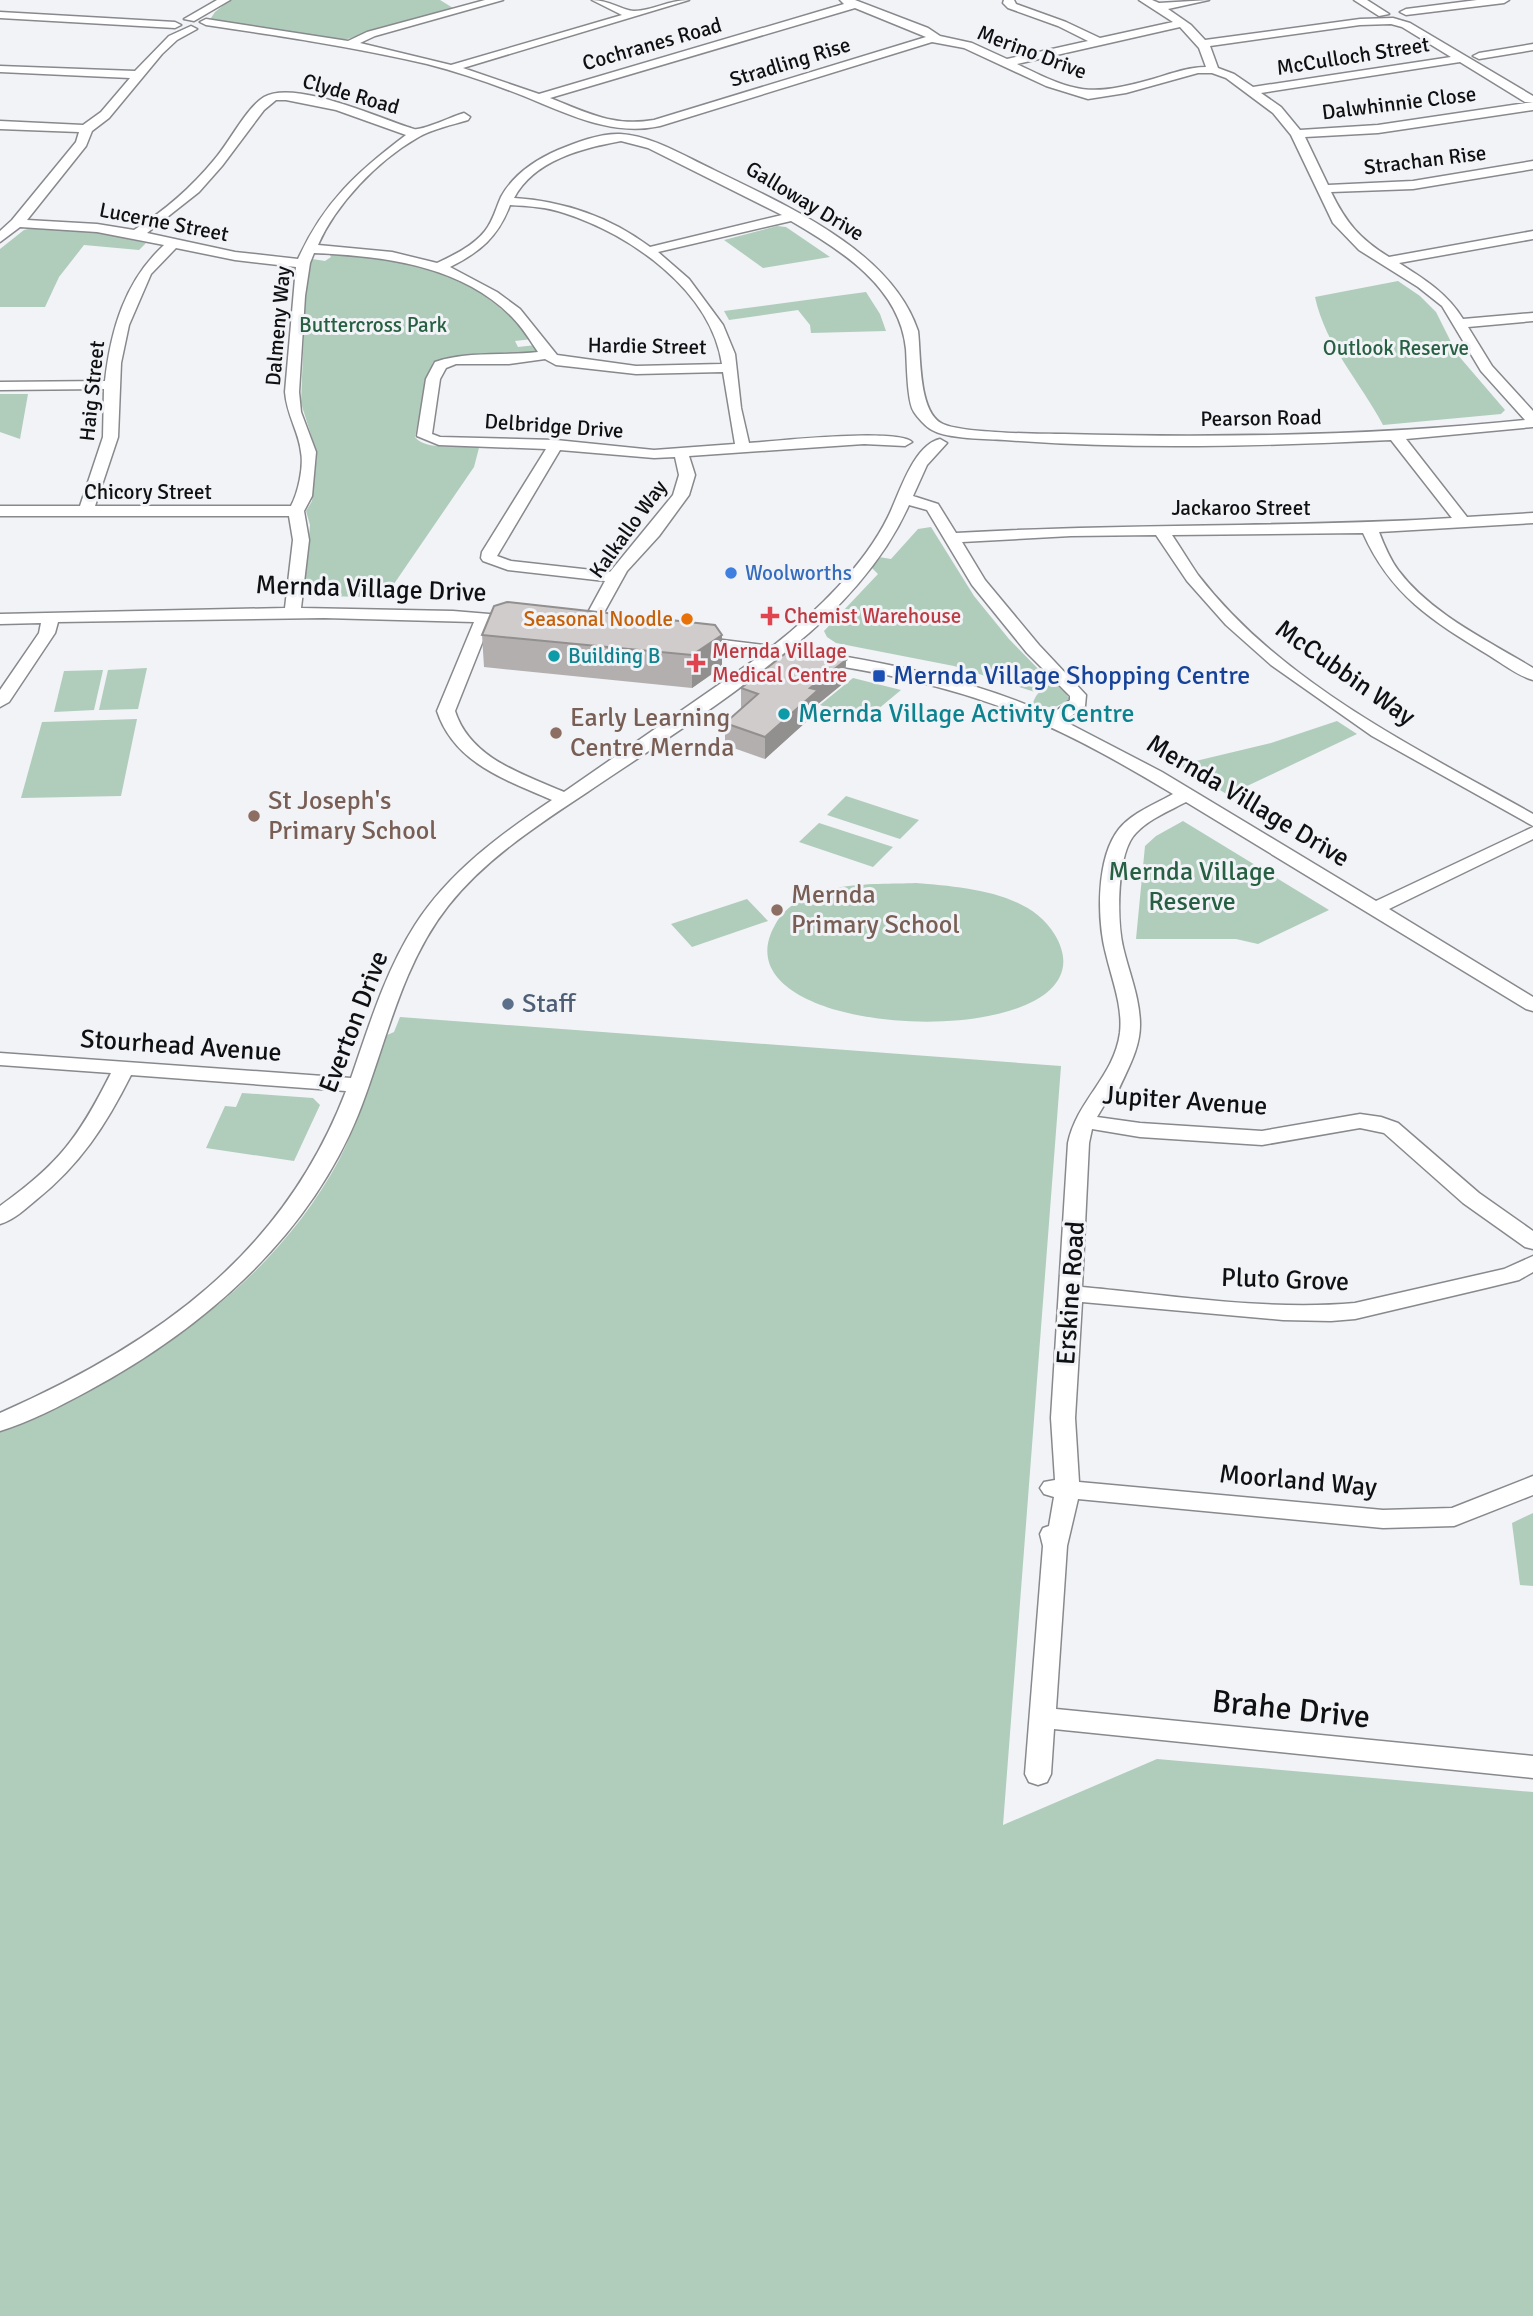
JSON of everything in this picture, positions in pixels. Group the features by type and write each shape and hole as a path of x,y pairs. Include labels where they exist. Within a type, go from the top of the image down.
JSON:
{"street":[{"path":"0,125 86,129 102,118 138,75 191,24 225,0"},
{"path":"446,0 466,9"},
{"path":"350,44 371,34 498,0"},
{"path":"597,0 632,15"},
{"path":"452,68 684,0"},
{"path":"1144,0 1182,23 1201,44 1213,70 1225,73 1277,110 1297,134 1331,211 1347,231 1385,262 1435,293 1460,323 1472,349 1486,368 1533,422"},
{"path":"1158,7 1204,0"},
{"path":"1359,0 1532,100"},
{"path":"1383,0 1479,56 1532,100"},
{"path":"1201,44 1504,0"},
{"path":"1008,1 1012,6 1062,24 1097,41"},
{"name":"Merino Drive","path":"850,2 929,32 936,39 949,40 1075,92 1092,95 1191,72 1213,70"},
{"name":"Cochranes Road","path":"540,97 850,2"},
{"name":"Galloway Drive","path":"0,15 191,24 350,44 452,68 540,97 652,145 794,216 851,253 894,297 911,331 909,428 920,463"},
{"path":"1005,63 1182,23"},
{"name":"Stradling Rise","path":"623,131 936,39"},
{"path":"1479,56 1533,47"},
{"name":"McCulloch Street","path":"1253,91 1459,59"},
{"path":"0,69 138,75"},
{"name":"Clyde Road","path":"135,235 169,213 197,190 259,107 276,96 290,96 338,108 408,130 413,135"},
{"name":"Dalwhinnie Close","path":"1297,134 1378,129 1506,108 1532,100"},
{"name":"Dalmeny Way","path":"293,611 301,540 296,511 304,496 309,452 294,412 292,392 298,296 306,256 333,207 376,163 413,135 464,117"},
{"path":"0,238 17,223 82,143 86,129"},
{"path":"440,267 469,251 485,238 496,225 517,184 537,167 573,149 623,131"},
{"name":"Strachan Rise","path":"1322,189 1413,185 1533,165"},
{"path":"506,201 542,204 569,210 611,228 648,251 684,283 703,307 726,348 733,404 743,449"},
{"path":"648,251 794,216"},
{"name":"Lucerne Street","path":"17,223 107,229 262,262 306,256"},
{"path":"1385,262 1533,235"},
{"name":"Haig Street","path":"85,513 105,458 113,424 111,385 120,327 130,299 150,265 172,244"},
{"path":"306,256 376,253 440,267 474,283 505,303 527,325 547,355"},
{"path":"1460,323 1533,317"},
{"name":"Delbridge Drive","path":"547,355 509,360 454,360 440,365 435,372 423,431 426,438 433,441 556,444 622,452 681,453 864,440 909,428 927,446 939,435"},
{"name":"Hardie Street","path":"547,355 556,361 574,365 620,370 729,368"},
{"path":"0,386 111,385"},
{"name":"Pearson Road","path":"939,435 1216,440 1396,436 1533,422"},
{"path":"778,651 853,580 877,548 905,500 920,463 939,435 909,428"},
{"path":"1396,436 1464,524"},
{"path":"556,444 490,552 489,558 508,565 614,577"},
{"name":"Kalkallo Way","path":"568,625 595,627 614,577 653,533 681,495 687,475 681,453"},
{"path":"905,500 926,503 933,507 978,582 1012,626 1078,695 1079,702 1053,721"},
{"name":"Chicory Street","path":"0,511 296,511"},
{"name":"Jackaroo Street","path":"950,538 1071,531 1369,528 1533,518"},
{"path":"1369,528 1387,565 1402,584 1439,614 1533,675"},
{"name":"McCubbin Way","path":"1161,530 1172,550 1203,590 1273,657 1389,738 1533,821"},
{"name":"Mernda Village Drive","path":"0,619 293,611 530,621"},
{"path":"0,702 47,633 46,617"},
{"path":"484,618 446,711 447,722 488,765 566,799"},
{"name":"Mernda Village Drive","path":"682,638 845,661 920,677 984,695 1053,721 1100,743 1533,1005"},
{"name":"Everton Drive","path":"0,1423 122,1362 204,1304 233,1278 259,1252 311,1188 327,1161 402,964 442,901 490,854 778,651"},
{"name":"Erskine Road","path":"1038,1774 1055,1546 1063,1528 1059,1488 1067,1448 1063,1418 1079,1168 1089,1122 1127,1049 1130,1027 1129,1004 1110,934 1111,899 1120,843 1133,826 1192,798"},
{"path":"1379,911 1533,832"},
{"name":"Stourhead Avenue","path":"0,1059 358,1085"},
{"path":"0,1217 45,1182 72,1156 94,1126 124,1068"},
{"name":"Jupiter Avenue","path":"1089,1122 1140,1130 1262,1138 1295,1135 1360,1121 1374,1122 1391,1128 1471,1198 1533,1242"},
{"name":"Pluto Grove","path":"1071,1294 1331,1314 1355,1311 1511,1275 1533,1263"},
{"name":"Moorland Way","path":"1059,1488 1383,1519 1421,1520 1454,1517 1533,1485"},
{"name":"Brahe Drive","path":"1043,1717 1533,1767"}],"green space":[{"path":"230,0 440,0 453,8 344,40 213,21 211,18 215,12"},
{"path":"777,226 786,227 830,257 763,268 724,240"},
{"path":"32,228 101,233 146,243 139,250 84,245 59,277 45,307 0,307 0,249 24,230"},
{"name":"Buttercross Park","path":"328,252 416,264 464,283 487,297 532,339 515,341 518,347 536,345 537,349 518,356 458,358 433,362 415,437 420,442 436,446 480,444 474,467 385,597 304,596 310,525 306,511 312,501 317,454 301,403 306,279 312,259 325,261 331,257"},
{"name":"Outlook Reserve","path":"1398,281 1420,296 1436,312 1457,354 1505,410 1501,414 1383,425 1335,348 1315,297"},
{"path":"866,292 880,314 886,331 811,333 810,325 798,310 729,320 724,311"},
{"path":"0,394 28,394 20,439 0,432"},
{"path":"931,527 974,596 1009,639 1050,681 1035,692 954,666 836,643 827,637 824,631 878,574 872,568 879,557 891,559 918,529"},
{"path":"147,668 138,709 99,710 108,670"},
{"path":"103,670 94,710 54,712 64,671"},
{"path":"853,678 901,690 865,720 820,705"},
{"path":"1054,683 1070,700 1053,708 1033,704 1041,691"},
{"path":"137,719 121,796 21,798 42,722"},
{"path":"1337,721 1357,734 1228,795 1179,765 1271,743"},
{"path":"846,796 919,820 900,839 827,815"},
{"name":"Mernda Village Reserve","path":"1183,821 1329,910 1258,944 1236,939 1136,939 1145,846 1156,836"},
{"path":"819,823 893,847 873,867 799,842"},
{"path":"916,883 993,894 1029,909 1043,920 1055,935 1061,975 1032,1002 980,1018 916,1021 852,1014 800,995 770,965 775,925 787,910 802,899 819,892 858,885"},
{"path":"747,899 768,921 692,947 671,924"},
{"path":"400,1017 1061,1066 1003,1825 1157,1759 1533,1792 1533,2316 0,2316 0,1432 91,1386 161,1346 213,1309 262,1265 304,1215 339,1160 359,1114 385,1036 394,1032"},
{"path":"242,1093 313,1098 320,1105 294,1161 206,1148 225,1106 236,1107"},
{"path":"1533,1513 1533,1586 1520,1585 1512,1523"}],"building":[{"path":"507,602 715,625 722,635 692,655 482,635 494,606"},
{"path":"813,649 846,660 810,688 818,690 765,737 725,723 758,694 741,688 786,653 800,658"}],"place":[{"name":"Woolworths","path":"731,573"},
{"name":"Chemist Warehouse","path":"770,616"},
{"name":"Seasonal Noodle","path":"687,619"},
{"name":"Building B","path":"554,656"},
{"name":"Mernda Village Medical Centre","path":"696,663"},
{"name":"Mernda Village Shopping Centre","path":"879,676"},
{"name":"Mernda Village Activity Centre","path":"784,714"},
{"name":"Early Learning Centre Mernda","path":"556,733"},
{"name":"St Joseph's Primary School","path":"254,816"},
{"name":"Mernda Primary School","path":"777,910"},
{"name":"Staff","path":"508,1004"}]}
